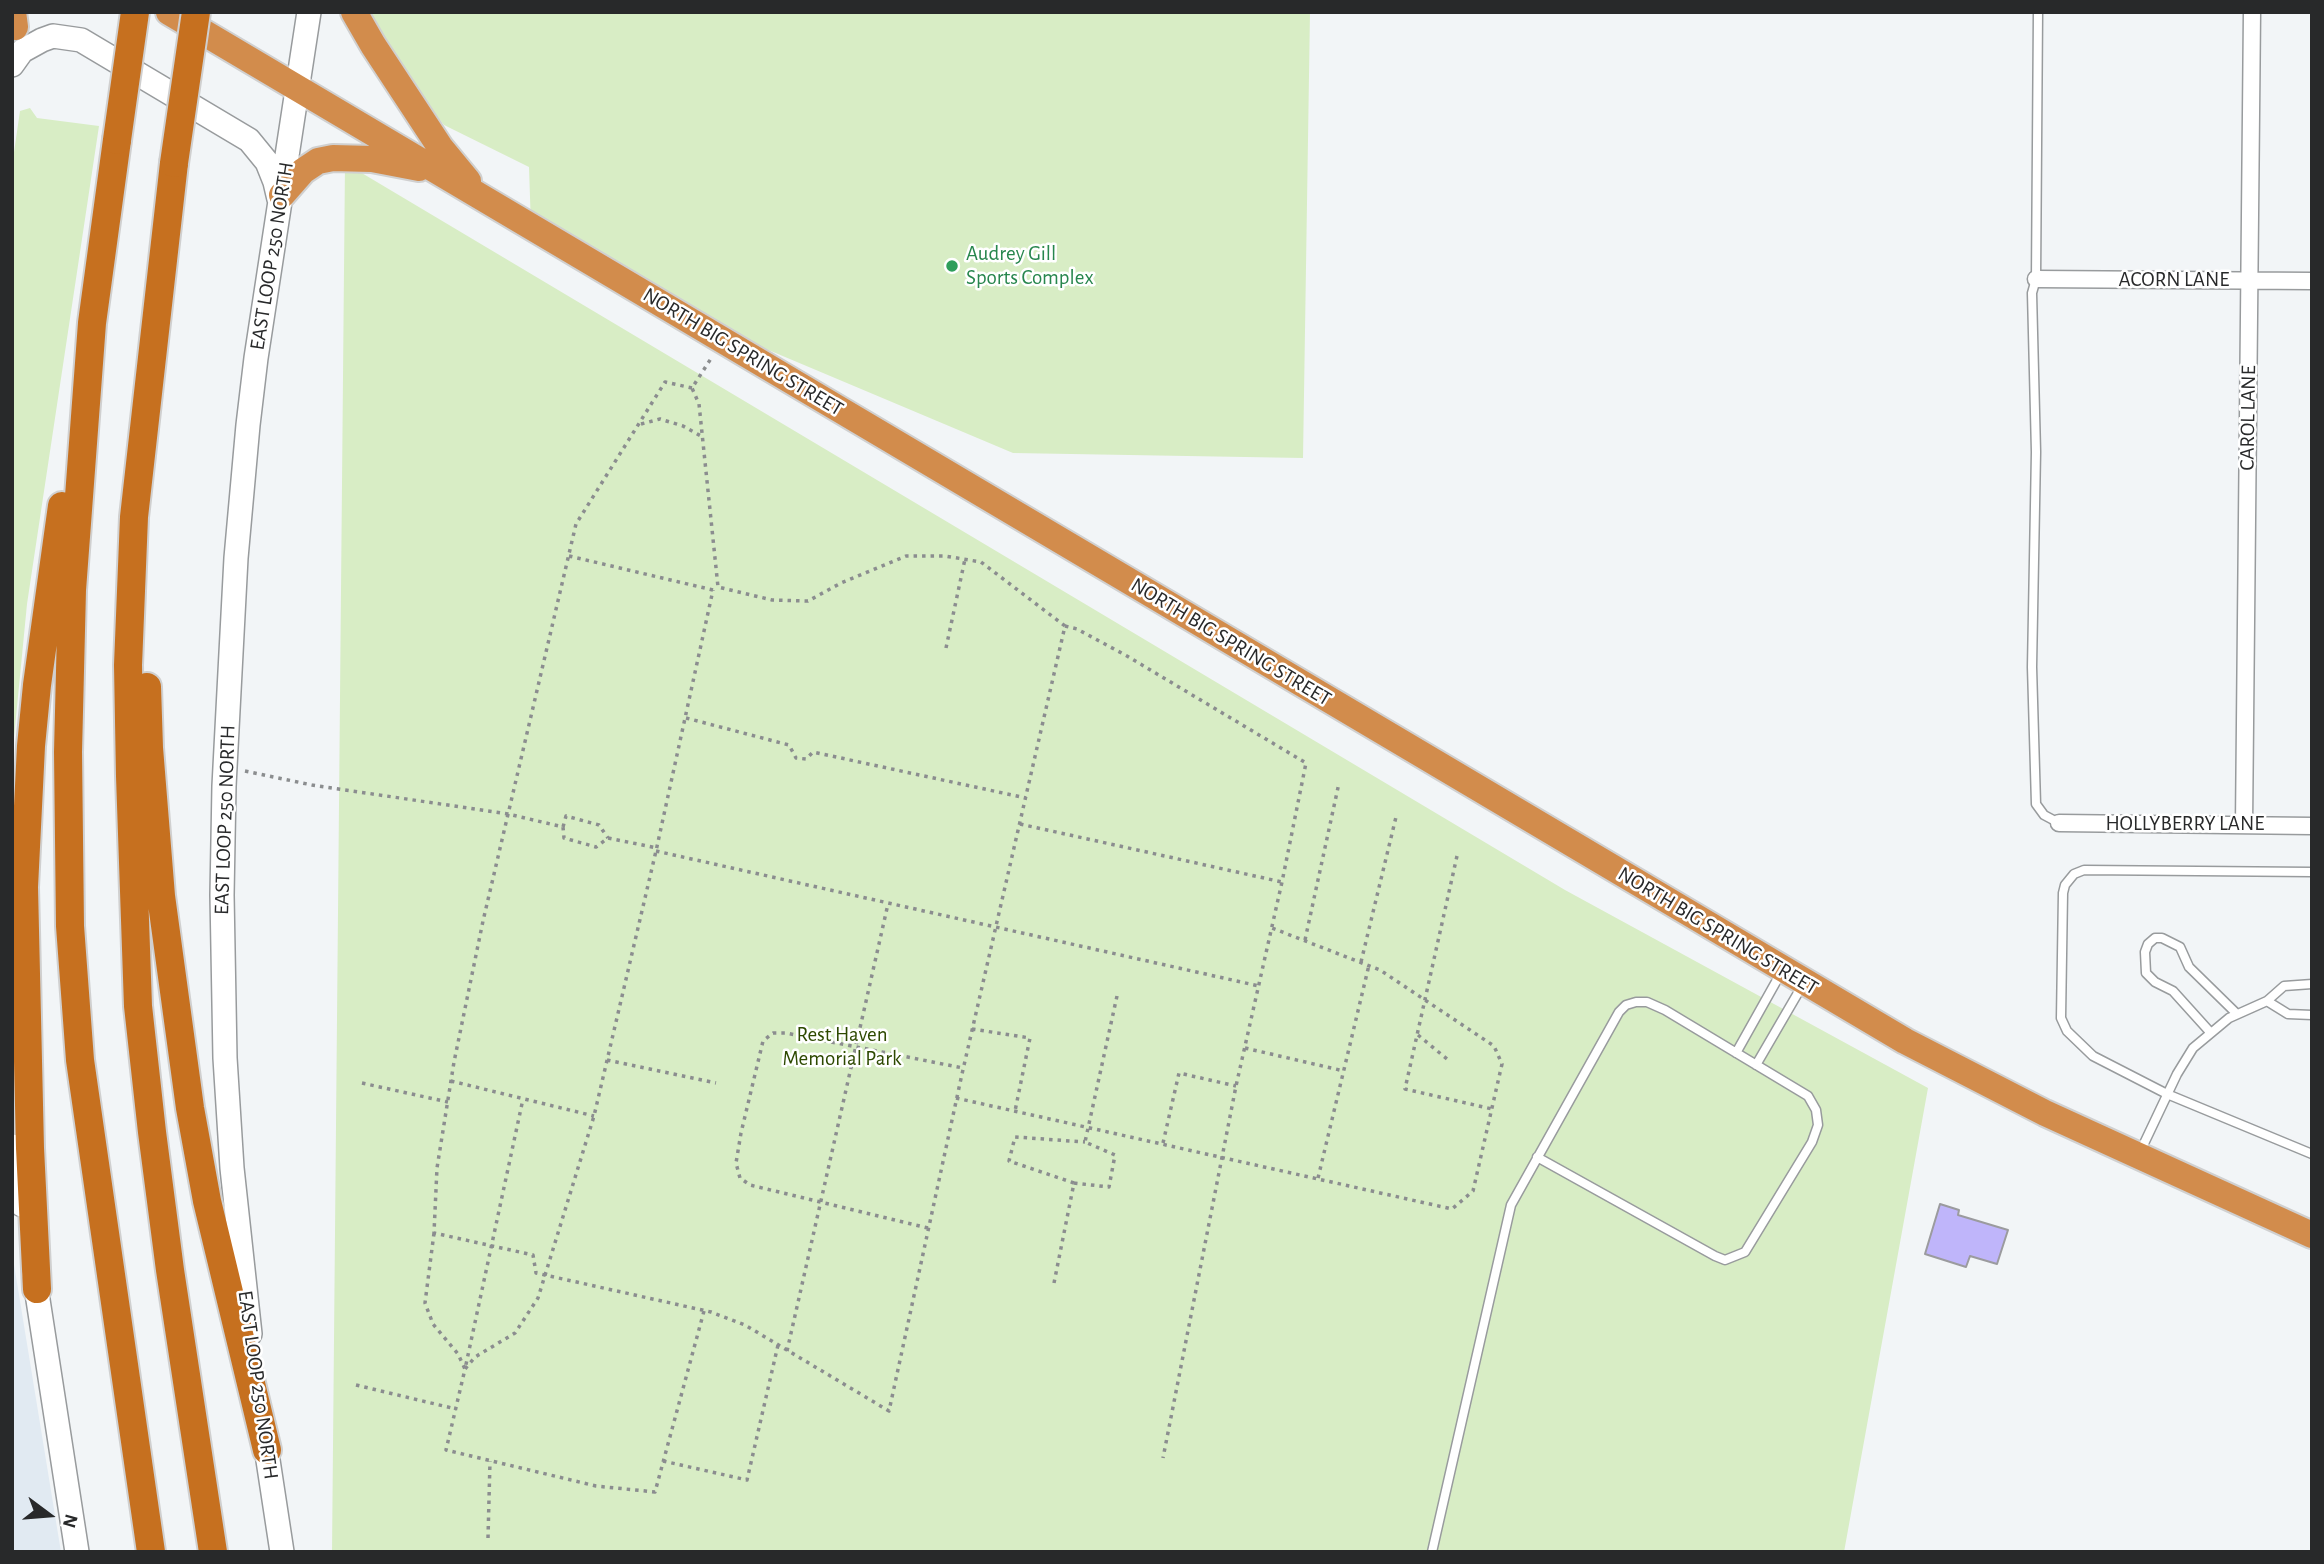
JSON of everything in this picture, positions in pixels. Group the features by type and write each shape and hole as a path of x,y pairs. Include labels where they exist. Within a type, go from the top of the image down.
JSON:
{"highway":[{"path":"37,1290 25,973 27,815 31,746 45,617 92,323 135,12"},
{"name":"NORTH BIG SPRING STREET","path":"169,12 1917,1047 2045,1113 2312,1234"},
{"path":"196,12 174,163 134,517 128,664 138,1006 168,1256 213,1552"},
{"path":"354,12 440,147 483,198"},
{"path":"281,202 303,171 318,162 333,158 372,159 442,174"},
{"path":"92,323 69,660 70,926 80,1060 151,1552"},
{"path":"150,371 152,487 147,567 147,670 149,748 161,896 188,1096 206,1201 267,1450"}],"main road":[{"name":"EAST LOOP 250 NORTH","path":"282,1552 246,1302 232,1167 225,1058 222,895 225,767 242,491 256,358 309,12"},
{"path":"12,65 22,51 53,36 81,40 249,140 263,154 272,172 281,202"},
{"path":"12,1146 77,1552"}],"street":[{"name":"CAROL LANE","path":"2244,824 2252,12"},
{"name":"ACORN LANE","path":"2036,279 2312,281"},
{"name":"HOLLYBERRY LANE","path":"2059,823 2312,826"}],"lane":[{"path":"2038,12 2036,279 2032,293 2036,452 2032,667 2036,804 2044,815 2059,823"},
{"path":"2312,872 2084,870 2070,878 2063,893 2061,1018 2067,1031 2093,1056 2167,1094 2312,1154"},
{"path":"2210,1032 2173,991 2155,982 2146,973 2145,952 2148,944 2155,938 2173,941 2180,947 2189,967 2237,1014"},
{"path":"1736,1053 1794,975"},
{"path":"1756,1065 1794,975"},
{"path":"2138,1157 2167,1094 2193,1048 2210,1032 2237,1014 2267,1001 2284,986 2312,984"},
{"path":"2267,1001 2288,1014 2312,1015"},
{"path":"1432,1552 1511,1205 1537,1157 1619,1012 1626,1005 1636,1002 1647,1002 1665,1010 1808,1096 1816,1110 1818,1125 1812,1142 1745,1252 1725,1260 1537,1157"}],"path":[{"path":"692,388 722,340"},
{"path":"465,1369 458,1354 433,1324 425,1303 434,1233 437,1168 451,1081 483,921 576,524 665,382 692,388"},
{"path":"465,1369 475,1357 514,1333 538,1298 594,1116 657,850 715,588 699,404 692,388"},
{"path":"638,425 660,419 683,426 701,436"},
{"path":"569,556 772,600 807,601 841,583 906,556 945,556 981,562 1065,626 1077,629 1127,656 1306,763 1236,1086 1189,1337 1163,1458"},
{"path":"946,648 965,559"},
{"path":"434,1233 533,1255 536,1273 545,1276 704,1311 745,1325 888,1411 956,1098 1065,626"},
{"path":"685,718 789,745 796,758 806,759 813,752 1026,797"},
{"path":"225,767 312,785 508,814 563,827"},
{"path":"1305,940 1339,783"},
{"path":"608,838 596,847 564,838 566,816 599,825 608,838 888,904 1259,986"},
{"path":"1362,962 1396,817"},
{"path":"1020,824 1282,882"},
{"path":"1457,856 1405,1089 1492,1109"},
{"path":"788,1351 888,904"},
{"path":"956,1098 1451,1209 1473,1191 1502,1064 1494,1046 1380,970 1272,928"},
{"path":"1318,1178 1369,965"},
{"path":"1086,1142 1117,996"},
{"path":"972,1029 1030,1038 1015,1111"},
{"path":"928,1228 750,1185 740,1178 736,1163 741,1133 763,1041 773,1033 786,1033 963,1068"},
{"path":"1418,1035 1447,1059"},
{"path":"1245,1048 1344,1071"},
{"path":"607,1059 716,1083"},
{"path":"1162,1144 1179,1073 1236,1086"},
{"path":"451,1081 594,1116"},
{"path":"362,1083 448,1102"},
{"path":"523,1099 446,1450 596,1486 655,1492 704,1311"},
{"path":"1015,1138 1086,1142 1115,1155 1109,1188 1074,1184 1009,1161 1015,1138"},
{"path":"1054,1283 1074,1184"},
{"path":"663,1461 747,1480 778,1345"},
{"path":"356,1385 456,1409"},
{"path":"488,1538 490,1461"}],"shaded area":[{"path":"12,1252 61,1552 12,1552"}],"green space":[{"name":"Audrey Gill Sports Complex","path":"364,12 1310,12 1303,458 1013,453 664,306 531,227 529,167 444,125 366,30"},
{"path":"30,108 37,118 99,126 27,604 12,758 12,166 20,111"},
{"name":"Rest Haven Memorial Park","path":"345,163 1565,890 1928,1088 1844,1552 332,1552"}],"building":[{"path":"1940,1204 1959,1210 1958,1215 2008,1230 1997,1264 1970,1256 1966,1267 1925,1254"}],"place":[{"name":"Audrey Gill Sports Complex","path":"952,266"}]}
